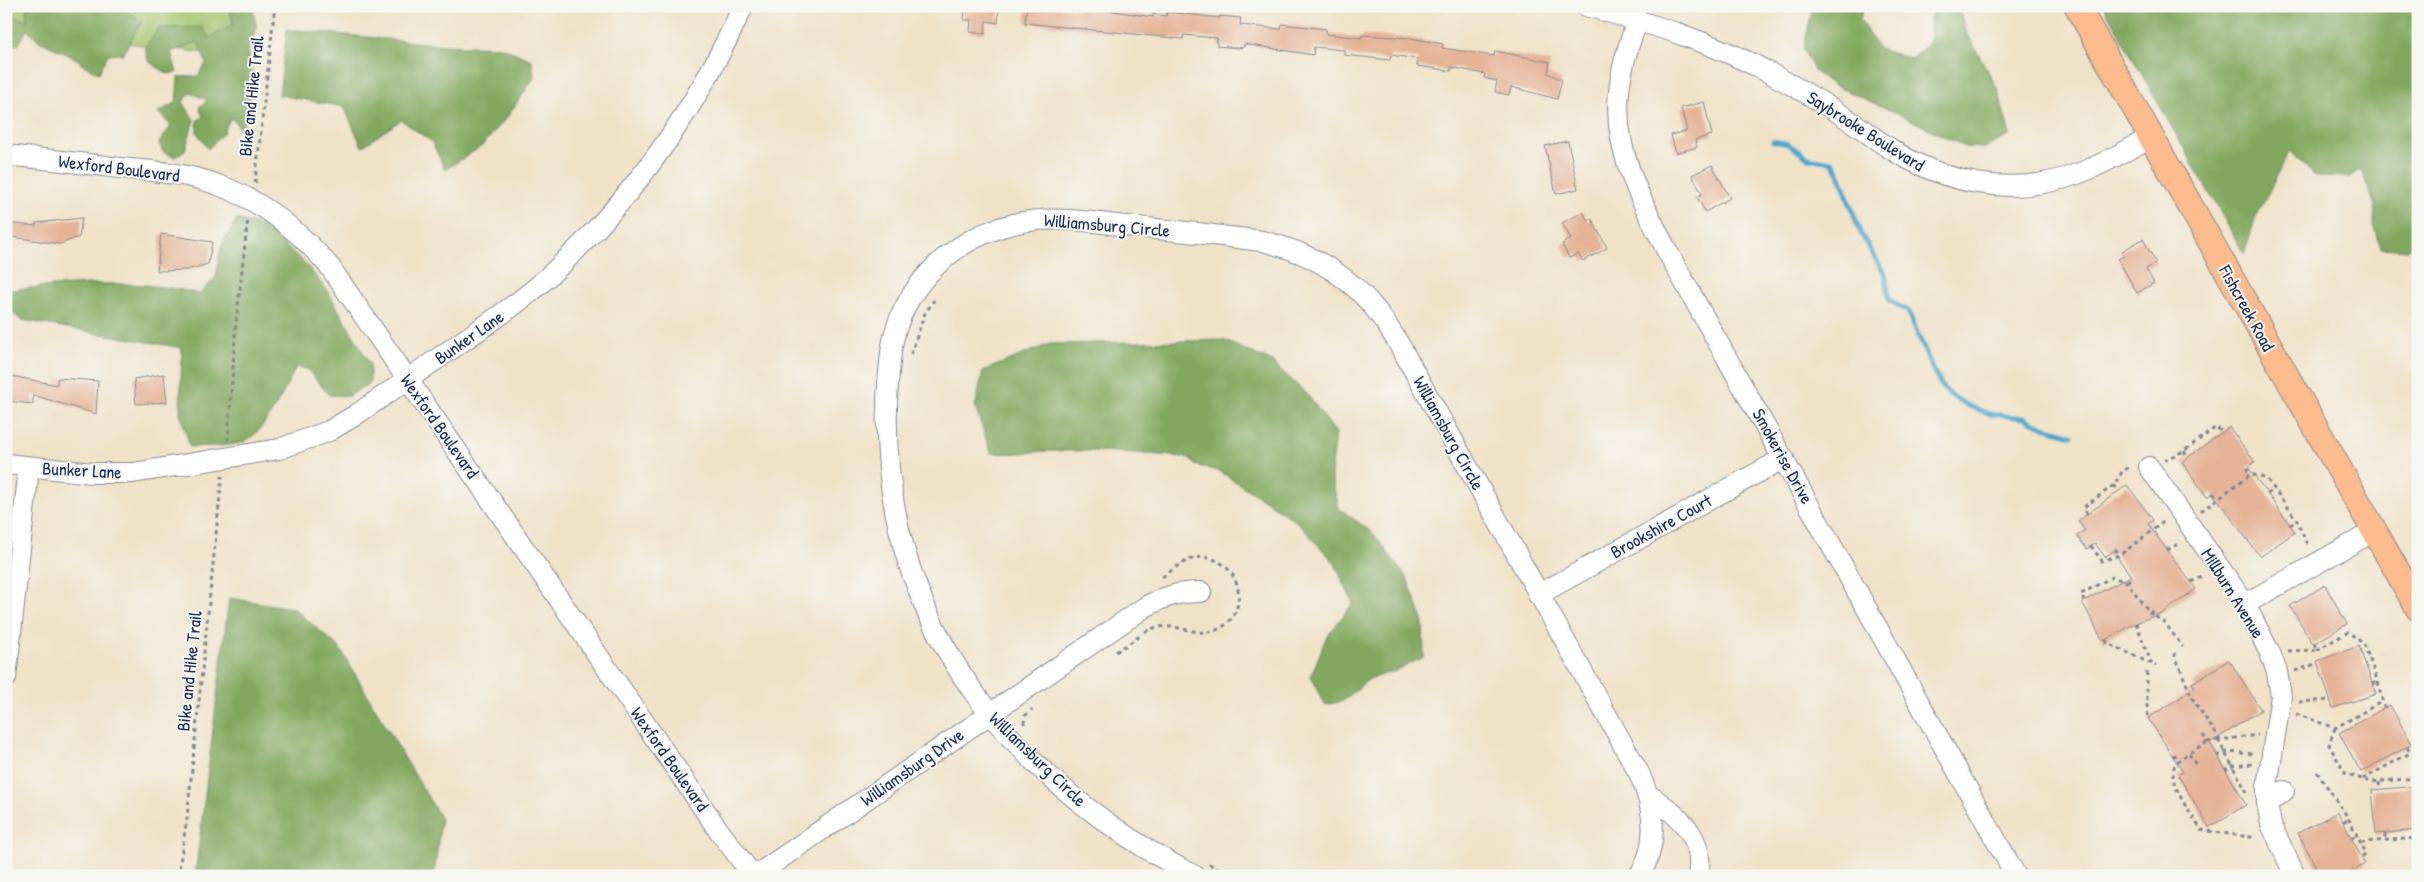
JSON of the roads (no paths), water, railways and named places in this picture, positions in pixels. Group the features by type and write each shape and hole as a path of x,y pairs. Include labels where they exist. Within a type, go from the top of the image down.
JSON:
{"main road":[{"name":"Fishcreek Road","path":"2077,6 2418,608"}],"street":[{"name":"Bunker Lane","path":"6,464 93,473 132,473 279,448 329,431 408,380 512,307 539,285 588,239 624,198 680,124 712,70 743,6"},
{"name":"Saybrooke Boulevard","path":"1586,6 1683,34 1776,76 1849,120 1888,148 1927,169 1952,179 2011,187 2051,182 2101,164 2151,137"},
{"name":"Smokerise Drive","path":"1638,20 1622,68 1618,104 1621,145 1628,171 1667,251 2016,876"},
{"name":"Wexford Boulevard","path":"6,155 188,176 218,185 258,204 286,222 307,240 330,267 717,828 754,876"},
{"name":"Williamsburg Circle","path":"1202,869 1152,854 1112,828 1059,785 990,714 939,635 921,599 900,534 892,500 885,428 890,355 896,328 918,286 937,265 965,242 1003,226 1030,219 1068,220 1262,241 1303,254 1344,278 1365,296 1383,318 1538,595 1618,731 1649,795 1653,816 1653,833 1648,855 1639,876"},
{"name":"Brookshire Court","path":"1538,595 1784,458"},
{"name":"Millburn Avenue","path":"2142,465 2183,516 2244,604 2271,656 2278,677 2280,707 2271,760 2259,802 2295,876"},
{"path":"6,678 29,467"},
{"path":"2244,604 2374,530"},
{"name":"Williamsburg Drive","path":"754,876 1145,607 1166,595 1201,592"},
{"path":"2259,802 2284,791"},
{"path":"1649,795 1672,811 1688,828 1697,844 1700,865 1698,876"}],"waterway":[{"path":"1773,141 1788,144 1808,158 1832,162 1838,171 1861,234 1886,276 1889,300 1908,311 1933,370 1943,388 1953,397 1971,407 1990,414 2024,418 2044,427 2072,435"}]}
